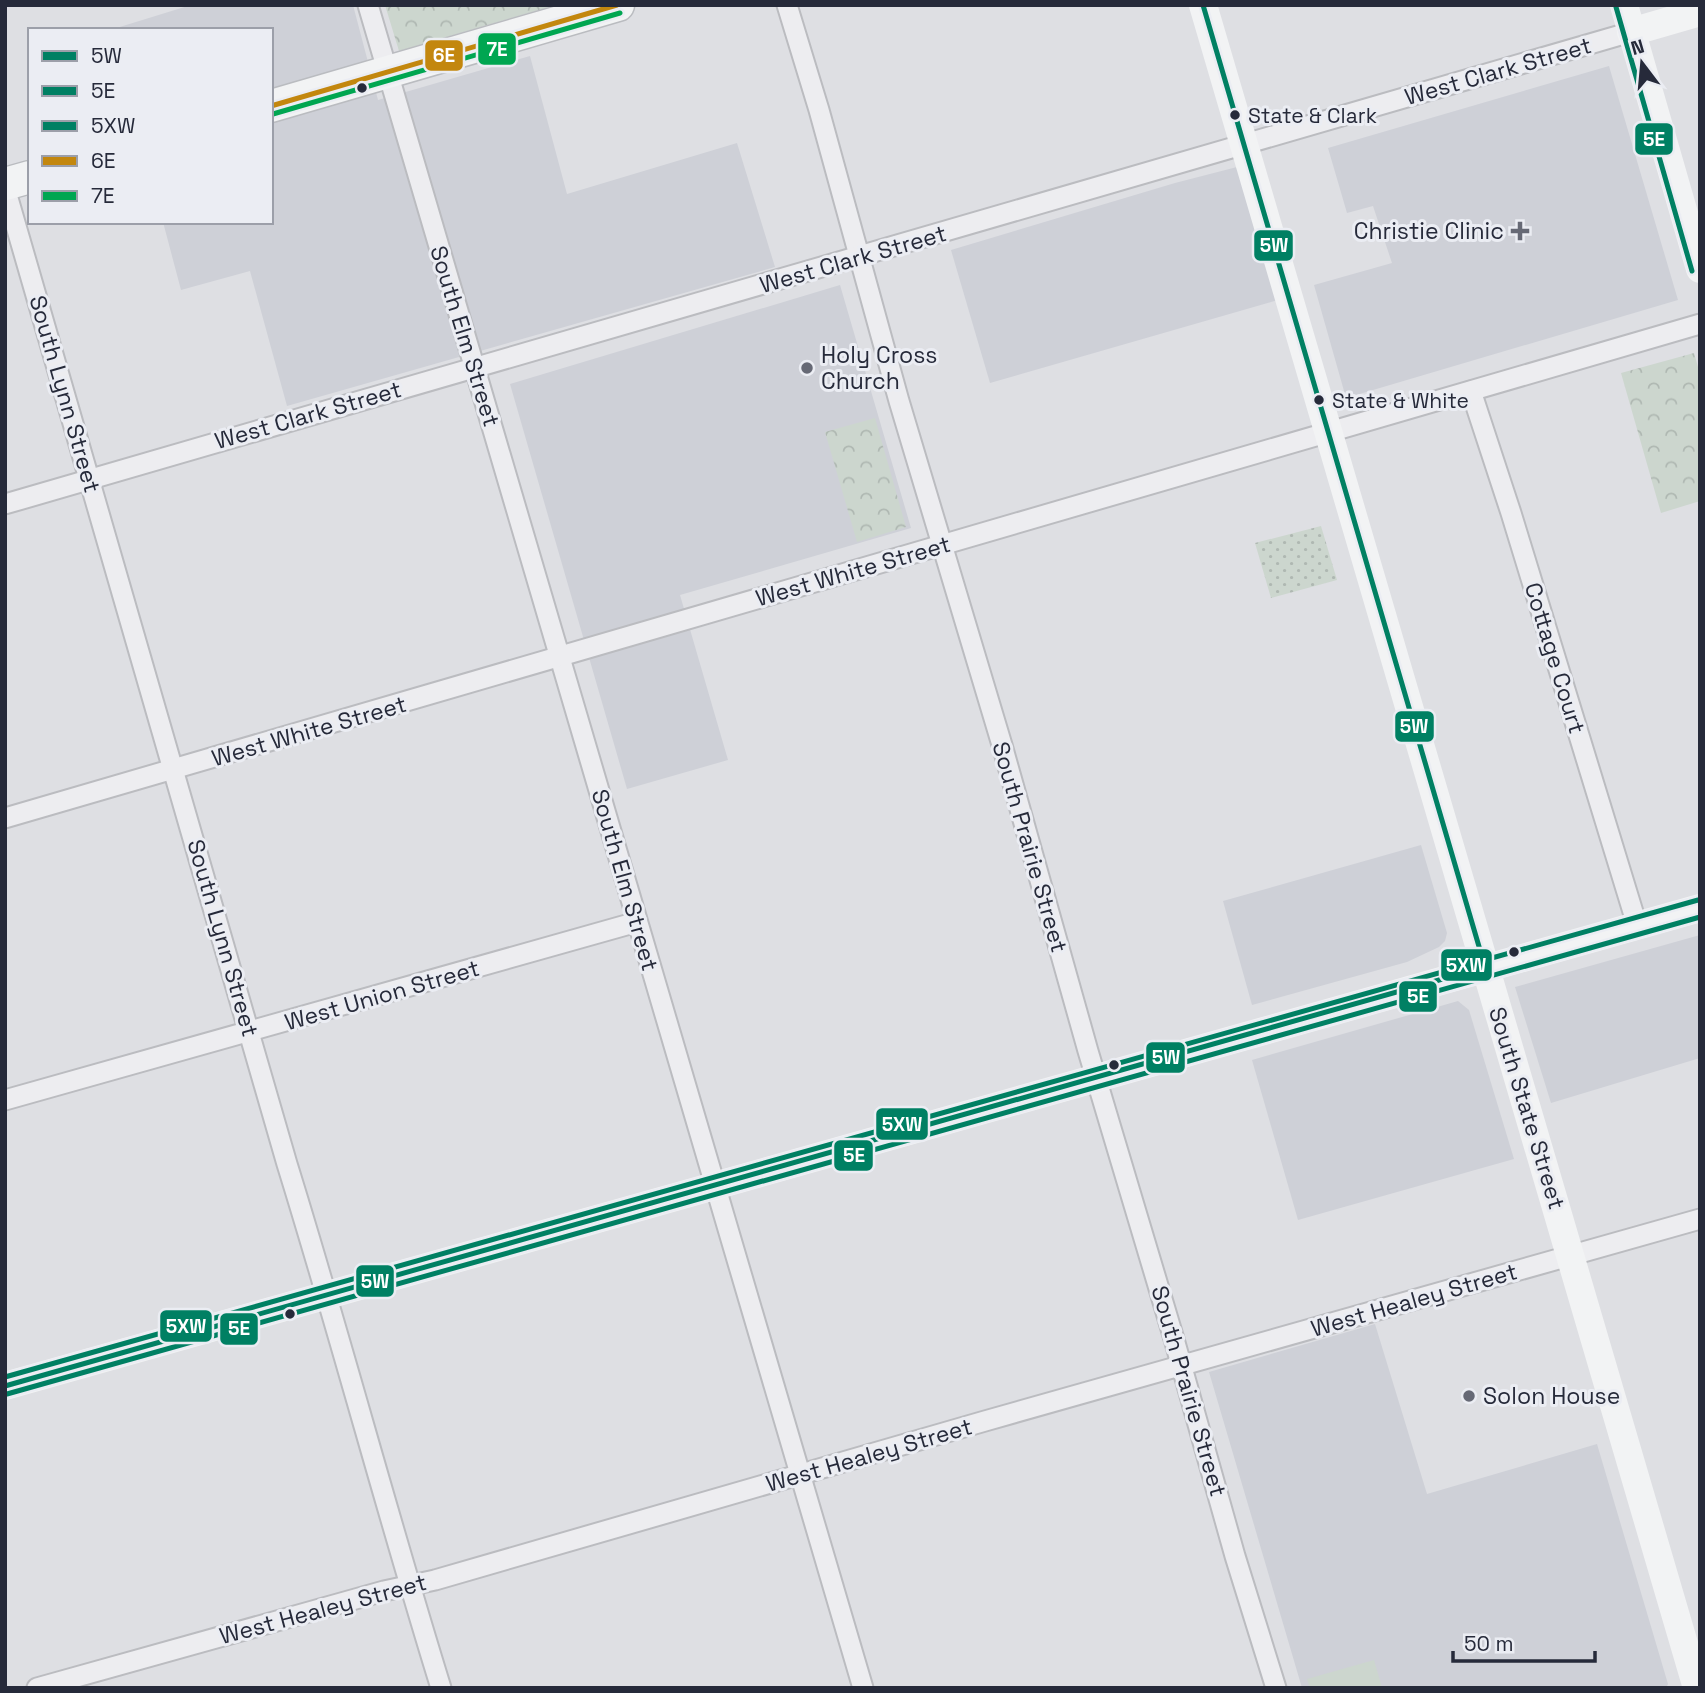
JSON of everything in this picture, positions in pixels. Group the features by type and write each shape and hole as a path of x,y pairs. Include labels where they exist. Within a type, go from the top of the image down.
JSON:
{"main road":[{"path":"273,105 618,5"},
{"name":"South State Street","path":"1203,5 1697,1688"},
{"path":"1624,5 1700,269"},
{"name":"West Clark Street","path":"1632,32 1700,12"},
{"path":"5,186 28,178"},
{"path":"5,1387 1700,908"}],"street":[{"name":"South Elm Street","path":"368,5 863,1688"},
{"name":"South Prairie Street","path":"787,5 899,401 1182,1366 1235,1556 1276,1688"},
{"name":"West Clark Street","path":"5,504 1632,32"},
{"name":"South Lynn Street","path":"5,186 441,1688"},
{"name":"West White Street","path":"5,818 1700,324"},
{"name":"Cottage Court","path":"1471,391 1508,501 1637,925"},
{"name":"West Union Street","path":"5,1100 637,922"},
{"name":"West Healey Street","path":"37,1688 164,1651 435,1580 1700,1219"}],"shaded area":[{"path":"191,5 353,5 378,100 530,56 567,194 737,143 775,267 287,406 250,271 181,290 164,224 273,224 273,28 116,28"},
{"name":"Christie Clinic","path":"1609,66 1678,300 1346,398 1314,285 1392,263 1373,206 1347,213 1328,148"},
{"path":"1237,167 1278,300 990,383 951,250"},
{"name":"Holy Cross Church","path":"840,285 911,528 680,595 728,760 627,789 510,384"},
{"path":"1421,845 1447,933 1445,941 1439,947 1407,962 1252,1005 1223,901"},
{"path":"1700,935 1700,1058 1551,1103 1515,987"},
{"path":"1458,1001 1469,1010 1514,1159 1298,1220 1252,1060"},
{"path":"1375,1324 1427,1494 1597,1444 1668,1684 1666,1688 1302,1688 1209,1372"}],"green space":[{"path":"385,5 556,5 399,51"},
{"path":"1694,353 1700,374 1700,501 1661,513 1621,373"},
{"path":"875,418 906,527 857,542 825,432"},
{"path":"1321,526 1337,580 1271,598 1255,543"},
{"path":"1374,1660 1382,1688 1310,1688 1307,1679"}],"transit line":[{"name":"6E","path":"273,105 617,5"},
{"name":"5W","path":"1203,5 1485,967"},
{"name":"5E","path":"1616,7 1692,271"},
{"name":"7E","path":"273,114 620,13"},
{"name":"5XW","path":"5,1377 1698,900"},
{"name":"5E","path":"7,1394 1700,917"},
{"name":"5W","path":"5,1386 1485,967"}],"place":[{"name":"State & Clark","path":"1235,115"},
{"name":"Christie Clinic","path":"1520,231"},
{"name":"Holy Cross Church","path":"807,368"},
{"name":"State & White","path":"1319,400"},
{"name":"Solon House","path":"1469,1396"}]}
